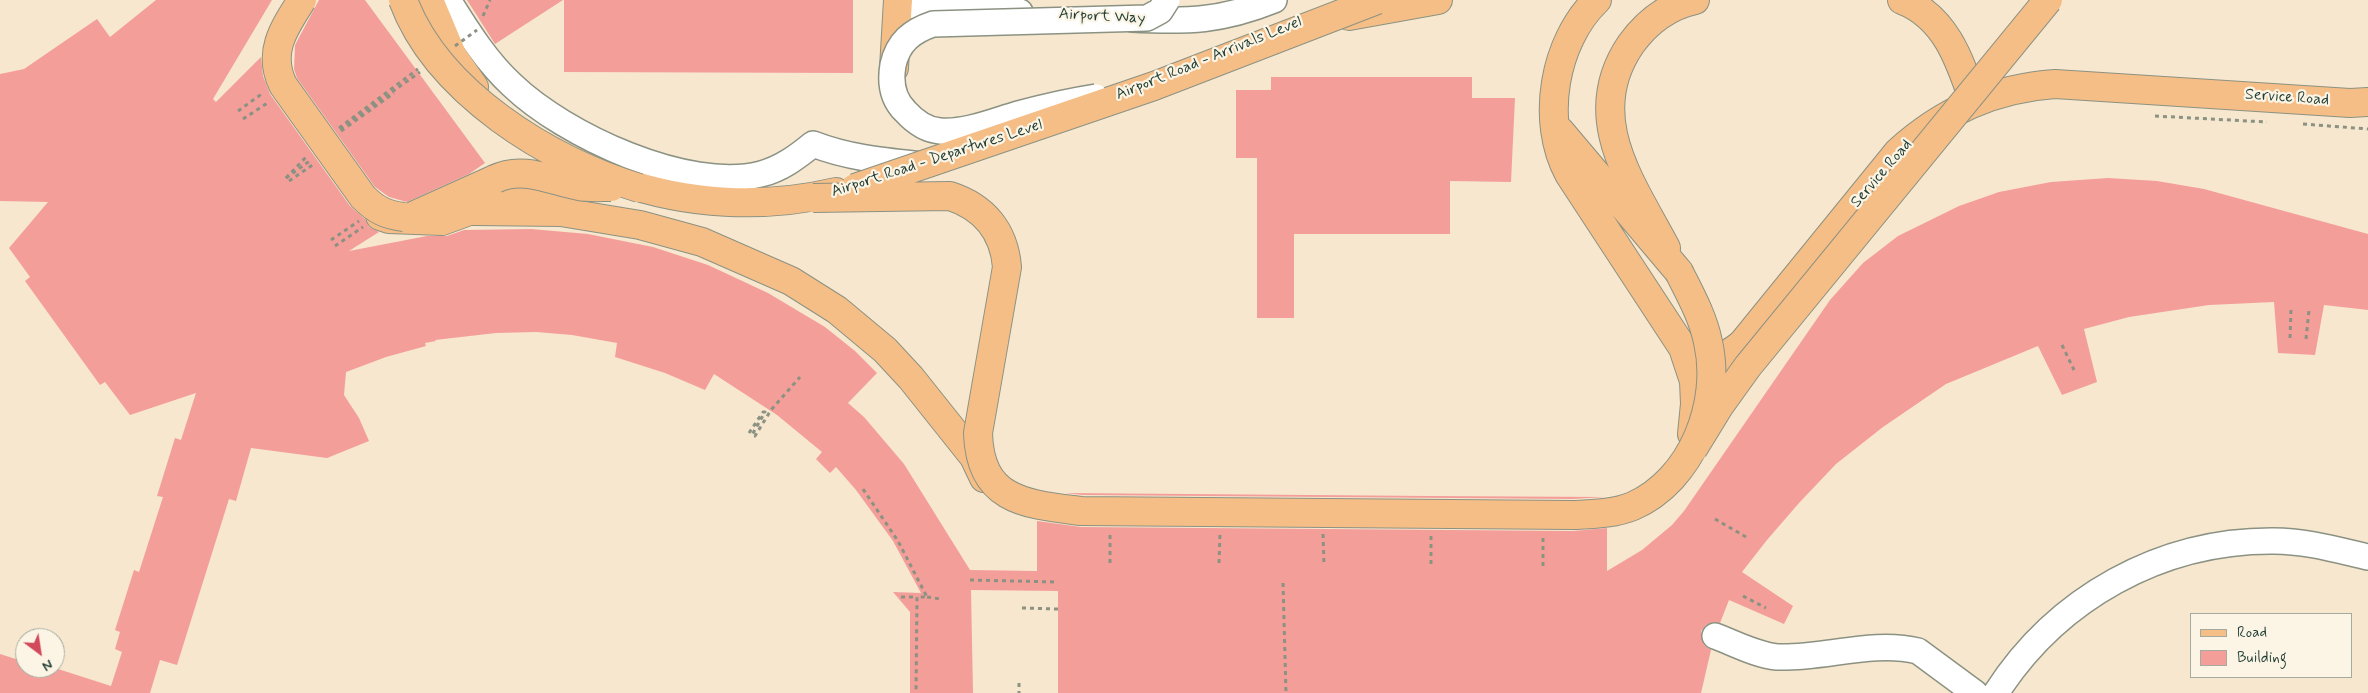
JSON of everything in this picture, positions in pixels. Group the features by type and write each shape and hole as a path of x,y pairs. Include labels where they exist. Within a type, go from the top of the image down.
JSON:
{"main road":[{"name":"Airport Road - Departures Level","path":"403,0 421,38 458,80 507,123 550,152 593,172 670,196 718,202 768,203 813,198 893,177 1154,86 1311,22 1378,0"},
{"path":"419,0 429,29 458,80"},
{"path":"429,0 441,34 459,66 478,92 507,122 562,157 600,174 640,188 694,199 757,203 812,197 853,188 949,198 966,204 984,216 1003,246 1007,262 1006,284 974,457"},
{"name":"Airport Road - Arrivals Level","path":"853,188 925,165 1113,98 1311,22 1355,0"},
{"path":"1311,22 1403,0"},
{"path":"1311,22 1438,0"},
{"path":"1597,0 1577,24 1565,51 1555,94 1555,124 1561,156 1569,174 1683,348 1695,389 1691,449"},
{"path":"813,198 950,196 967,202 991,222 1006,252 1007,267 978,433 979,450 990,479 1010,497 1023,502 1058,508 1107,512 1585,514 1615,511 1632,506 1647,498 1679,469 1702,429 1710,398 1711,362 1702,321 1615,148 1610,127 1614,79 1625,53 1642,29 1665,11 1695,0"},
{"path":"1902,0 1926,13 1938,25 1962,70 1974,102"},
{"path":"474,211 561,212 640,225 702,242 792,281 837,310 885,350 911,378 974,457 980,471 1000,497 1016,506 1048,513 1220,517 1580,518 1617,516 1637,508 1653,497 1678,469 1748,366 2048,0"},
{"path":"898,2 895,86 907,111 916,121 931,129 950,132 1113,98"},
{"path":"298,4 281,33 277,44 277,67 282,86 363,197 378,212 398,220 442,221 474,211 506,197 535,189 640,188"},
{"name":"Service Road","path":"1691,449 1742,344 1898,152 1920,131 1974,102 2010,91 2055,84 2350,103 2368,102"},
{"path":"1555,124 1577,153 1679,272"},
{"path":"378,212 389,216 404,217 417,214 498,177 512,174 540,176 580,186 640,188"},
{"path":"1683,348 1697,358 1708,360 1721,358 1742,344"}],"street":[{"path":"448,0 484,54 513,86 530,100 582,134 646,161 707,176 742,178 762,174 782,166 813,144 857,157 925,165"},
{"path":"1154,86 1055,104 968,128 947,131 924,126 907,113 894,96 891,79 895,57 903,42 918,30 933,24 1110,21 1147,18 1160,11 1167,0"},
{"name":"Airport Way","path":"898,2 1182,22 1231,15 1271,2"},
{"path":"1996,693 2024,654 2046,630 2071,609 2125,575 2157,561 2210,546 2243,541 2276,540 2307,543 2368,557"},
{"path":"1715,636 1775,657 1882,648 1918,651 1975,693"}],"path":[{"path":"453,48 477,30"},
{"path":"287,180 325,146 424,65"},
{"path":"287,180 325,146 420,71"},
{"path":"238,111 282,86"},
{"path":"243,119 282,86"},
{"path":"348,126 394,93"},
{"path":"2155,116 2272,122"},
{"path":"2300,124 2368,129"},
{"path":"287,180 325,146"},
{"path":"331,240 378,212"},
{"path":"335,246 378,212"},
{"path":"2290,338 2291,309"},
{"path":"2306,339 2309,310"},
{"path":"2062,345 2074,370"},
{"path":"748,433 763,412 765,412 752,435 754,436 771,410 800,378"},
{"path":"862,489 898,541 927,598"},
{"path":"1110,515 1110,563"},
{"path":"1219,563 1220,517"},
{"path":"1322,518 1324,564"},
{"path":"1715,519 1746,537"},
{"path":"970,580 1058,582"},
{"path":"1283,582 1286,693"},
{"path":"1743,596 1766,608"},
{"path":"901,597 941,599"},
{"path":"916,597 916,693"},
{"path":"1022,608 1058,609"},
{"path":"1019,683 1019,693"}],"building":[{"path":"156,0 272,0 213,99 216,102 261,57 263,76 270,94 350,206 365,219 369,227 379,232 349,251 427,236 447,236 464,230 531,229 588,234 653,247 708,265 768,293 825,327 855,351 877,373 848,403 864,417 904,464 970,570 1037,571 1037,521 1081,527 1573,531 1607,528 1607,571 1642,550 1672,525 1684,511 1830,300 1863,263 1898,236 1959,206 1999,192 2051,182 2108,178 2157,181 2204,189 2368,234 2368,310 2324,305 2315,355 2278,353 2274,302 2209,305 2129,317 2084,329 2097,382 2062,395 2038,346 1946,384 1883,427 1836,464 1767,540 1742,572 1793,606 1784,624 1729,600 1720,623 1713,622 1706,625 1701,631 1704,645 1711,650 1701,693 1058,693 1058,591 971,590 973,693 910,693 910,612 893,592 921,593 893,541 856,490 836,467 830,473 816,459 822,452 777,415 714,374 705,390 665,373 615,357 617,343 572,335 536,332 496,333 435,340 425,343 426,346 386,357 346,372 344,395 359,418 369,441 327,458 251,448 236,501 229,499 177,665 160,660 150,693 0,693 0,654 15,659 15,678 65,678 65,671 111,686 122,652 115,649 120,632 115,630 134,570 139,572 163,497 157,496 175,438 181,440 196,393 130,415 105,382 100,385 25,281 30,277 9,248 48,202 0,201 0,74 24,69 97,19 110,37"},
{"path":"319,0 365,0 485,163 469,174 407,202 389,197 375,187 297,78 294,69 295,45"},
{"path":"467,0 563,0 495,44"},
{"path":"564,0 853,0 853,73 564,72"},
{"path":"1271,77 1472,77 1472,98 1515,98 1511,182 1450,181 1450,234 1294,234 1294,318 1257,318 1257,158 1236,158 1236,90 1271,90"},
{"path":"1065,493 1606,497 1573,499 1082,495"}]}
